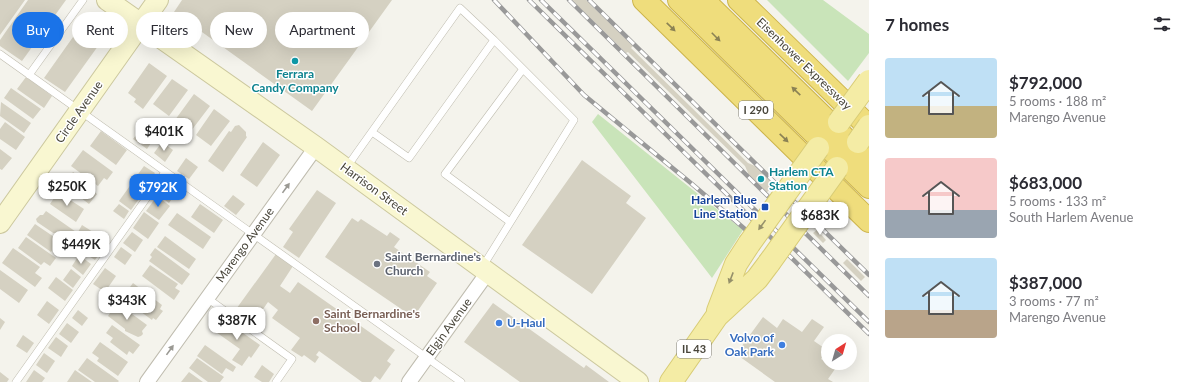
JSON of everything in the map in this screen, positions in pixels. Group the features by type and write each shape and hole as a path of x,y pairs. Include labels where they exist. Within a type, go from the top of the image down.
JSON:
{"highway":[{"name":"I 290","path":"644,0 869,221"},
{"path":"679,0 828,135 855,145 869,162"},
{"path":"703,0 828,135"},
{"name":"Eisenhower Expressway","path":"740,0 855,145"},
{"path":"855,145 869,187"}],"main road":[{"name":"IL 43","path":"671,382 716,316 736,264 749,244 869,81"},
{"name":"IL 43","path":"716,316 757,279 855,145"}],"street":[{"name":"Harrison Street","path":"107,0 136,20"},
{"name":"Circle Avenue","path":"150,12 158,0"},
{"name":"Circle Avenue","path":"0,223 136,31"},
{"name":"Harrison Street","path":"175,48 316,147 638,382"},
{"name":"Marengo Avenue","path":"147,382 316,147"},
{"name":"Elgin Avenue","path":"410,382 485,270"}],"lane":[{"path":"30,75 83,0"},
{"path":"346,169 460,8 574,120 510,222 485,270"},
{"path":"372,132 409,158 494,40"},
{"path":"0,54 462,382"},
{"path":"510,222 445,174 523,69"},
{"path":"16,382 165,172"},
{"path":"207,298 292,359 276,382"}],"green space":[{"path":"767,0 823,0 869,34 869,53 848,81"},
{"path":"598,114 743,230 712,278 592,122"}],"building":[{"path":"0,0 25,0 16,12 12,12 12,18 0,35"},
{"path":"28,0 66,0 57,12 20,12"},
{"path":"182,0 392,0 369,32 369,12 275,12 275,48 357,48 312,111 224,48 267,48 267,12 210,12 210,38 202,32 202,12 174,12"},
{"path":"572,0 586,0 633,46 631,48 748,163 755,166 756,165 776,184 766,193 747,174 748,173 745,166 628,52 626,53"},
{"path":"12,23 12,48 31,48 22,61 0,46 0,40"},
{"path":"72,38 72,48 97,48 65,92 44,78"},
{"path":"149,63 167,76 143,109 134,102 136,99 128,93"},
{"path":"26,77 52,96 44,108 17,89"},
{"path":"172,79 188,90 169,116 153,104"},
{"path":"11,88 41,109 33,119 4,98"},
{"path":"194,94 210,106 191,131 175,120"},
{"path":"1,102 31,123 24,133 0,116"},
{"path":"214,109 230,121 211,146 196,135"},
{"path":"5,122 25,137 16,150 0,139 0,129"},
{"path":"239,125 246,132 247,137 223,172 208,161 229,131 231,132 235,126"},
{"path":"142,127 155,137 147,149 133,139"},
{"path":"101,131 127,150 116,165 90,146"},
{"path":"162,142 173,150 165,162 154,153"},
{"path":"263,142 280,155 257,187 240,175"},
{"path":"0,149 12,158 2,170 0,169"},
{"path":"83,150 113,172 107,180 104,178 98,186 71,166"},
{"path":"186,158 198,167 189,179 177,171"},
{"path":"582,160 631,196 626,203 646,218 592,294 522,245"},
{"path":"144,166 155,173 147,185 136,177"},
{"path":"73,172 95,188 93,191 97,194 89,204 64,185"},
{"path":"168,180 179,189 169,203 157,194"},
{"path":"132,183 144,192 131,210 119,201"},
{"path":"317,190 336,203 299,258 283,247 293,232 289,229"},
{"path":"58,192 84,209 76,222 50,204"},
{"path":"233,195 245,204 236,215 224,206"},
{"path":"157,196 170,206 159,220 146,211"},
{"path":"119,204 129,211 124,219 113,211"},
{"path":"200,204 223,220 214,233 191,217"},
{"path":"46,211 79,234 75,240 69,236 65,241 37,222 36,219 40,215 43,215"},
{"path":"144,212 159,223 148,239 133,228"},
{"path":"177,213 211,237 203,249 168,225"},
{"name":"Saint Bernardine's Church","path":"352,218 358,222 361,219 387,236 390,232 400,239 394,247 430,272 427,276 437,283 417,312 414,310 410,315 325,257"},
{"path":"35,224 63,243 57,252 53,249 51,252 27,235"},
{"path":"82,225 93,232 89,239 78,232"},
{"path":"817,230 826,240 823,243 813,233"},
{"path":"132,232 143,240 135,252 123,243"},
{"path":"165,236 196,259 189,269 157,247"},
{"path":"26,237 56,258 50,266 44,262 41,265 18,248"},
{"path":"92,243 102,250 95,260 84,253"},
{"path":"121,247 132,255 125,265 114,257"},
{"path":"13,248 40,267 35,273 42,278 35,287 2,263"},
{"path":"155,248 190,274 182,285 149,261 152,257 150,255"},
{"name":"Saint Bernardine's School","path":"276,254 293,266 280,286 290,293 298,282 395,350 387,361 391,364 380,380 375,376 371,382 362,382 319,351 316,355 319,357 315,363 304,355 302,357 291,350 300,338 272,318 278,310 268,302 252,325 234,312"},
{"path":"79,255 91,264 83,275 72,266"},
{"path":"847,259 865,277 861,281 843,263"},
{"path":"150,265 178,284 175,288 180,291 174,300 142,276"},
{"path":"105,268 116,276 105,292 93,284"},
{"path":"71,269 81,277 73,288 63,280"},
{"path":"0,270 28,290 19,303 0,289"},
{"path":"56,277 73,290 65,301 48,288"},
{"path":"133,283 162,305 160,309 163,311 156,320 153,318 152,320 122,298"},
{"path":"47,301 59,310 49,324 37,315"},
{"path":"117,303 147,325 142,331 143,334 141,336 138,337 125,331 125,329 108,316"},
{"name":"U-Haul","path":"493,303 584,368 586,365 609,382 520,382 464,342"},
{"path":"78,310 88,318 82,326 72,318"},
{"name":"Volvo of Oak Park","path":"763,317 777,328 783,319 802,332 812,319 824,327 814,341 821,346 821,370 834,370 828,379 833,382 775,382 736,354"},
{"path":"0,318 5,322 0,330"},
{"path":"222,318 260,345 251,358 249,356 242,366 232,360 240,349 213,330"},
{"path":"67,323 79,332 71,343 59,334"},
{"path":"112,325 140,345 133,354 129,351 127,355 110,342 113,338 106,333"},
{"path":"23,335 34,343 27,353 16,346"},
{"path":"56,337 68,346 61,357 48,348"},
{"path":"100,342 128,362 118,376 97,361 99,358 92,353"},
{"path":"205,345 236,367 233,372 226,368 222,374 197,356"},
{"path":"44,353 55,361 47,373 36,365"},
{"path":"87,358 119,381 95,382 78,370"},
{"path":"197,358 224,377 220,382 208,382 189,368"},
{"path":"262,365 274,374 269,382 262,382 254,377"},
{"path":"34,370 45,378 42,382 26,382"},
{"path":"75,370 92,382 67,382"},
{"path":"0,372 9,379 7,382 0,382"},
{"path":"189,372 203,382 181,382"}],"railway":[{"path":"494,0 584,95 759,241"},
{"path":"529,0 869,334"},
{"path":"541,0 869,322"},
{"path":"569,0 869,296"},
{"path":"589,0 869,275"}],"place":[{"name":"Ferrara Candy Company","path":"295,61"},
{"name":"Harlem CTA Station","path":"761,179"},
{"name":"Harlem Blue Line Station","path":"765,207"},
{"name":"Saint Bernardine's Church","path":"377,264"},
{"name":"Saint Bernardine's School","path":"316,321"},
{"name":"U-Haul","path":"499,323"},
{"name":"Volvo of Oak Park","path":"782,345"}]}
